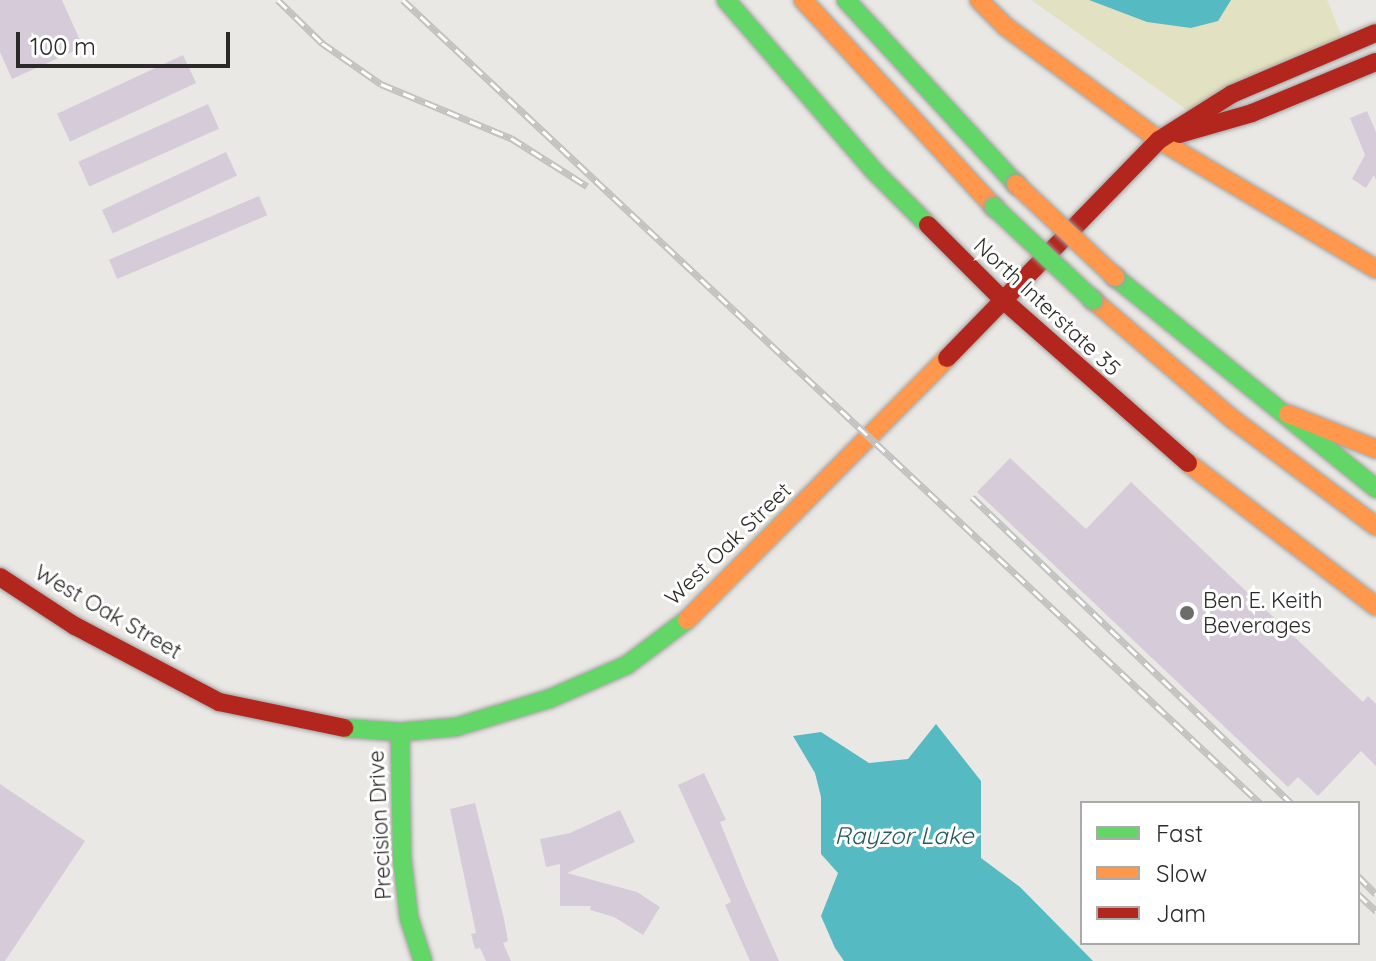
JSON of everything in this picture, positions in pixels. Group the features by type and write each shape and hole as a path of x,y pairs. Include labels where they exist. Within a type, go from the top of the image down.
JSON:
{"main road":[{"name":"North Interstate 35","path":"726,0 873,170 1002,299 1223,493 1376,606"},
{"path":"803,0 994,207 1093,300 1231,418 1376,526"},
{"path":"846,0 1016,184 1115,277 1276,411 1376,488"},
{"path":"979,0 1005,26 1159,140 1376,269"},
{"name":"West Oak Street","path":"0,577 75,626 219,702 344,728 400,732 456,727 549,699 627,665 707,604 1159,140 1215,103 1376,33"},
{"name":"West Oak Street","path":"1159,140 1293,96 1376,62"},
{"path":"1284,72 1293,96"},
{"path":"1276,411 1325,425 1376,449"},
{"name":"Precision Drive","path":"400,732 404,871 409,918 423,961"}],"green space":[{"path":"1031,0 1327,0 1346,46 1190,112"}],"water":[{"path":"1089,0 1231,0 1218,21 1191,28 1147,22"},
{"name":"Rayzor Lake","path":"936,724 981,781 981,858 1020,887 1093,961 844,961 835,948 821,916 838,873 821,854 821,797 815,773 793,736 821,732 869,763 908,759"}],"building":[{"path":"0,0 62,0 83,47 12,79 0,52"},
{"path":"183,55 196,83 70,142 57,114"},
{"path":"208,104 219,129 89,186 78,162"},
{"path":"1367,111 1376,132 1376,180 1374,175 1366,188 1352,179 1365,155 1350,118"},
{"path":"226,152 237,176 113,233 102,210"},
{"path":"259,196 267,215 117,279 109,260"},
{"name":"Ben E. Keith Beverages","path":"1010,458 1086,529 1131,482 1363,702 1368,696 1376,704 1376,766 1361,751 1318,796 1298,777 1288,787 977,492"},
{"path":"704,773 726,820 720,822 779,961 750,961 725,905 731,902 678,785"},
{"path":"0,784 85,841 5,961 0,961"},
{"path":"475,803 504,919 508,941 503,943 511,961 486,961 480,948 475,949 471,934 476,933 450,809"},
{"path":"620,810 635,842 567,873 637,892 660,907 643,935 614,917 590,910 591,906 560,906 560,864 546,867 540,839 570,833"}],"railway":[{"path":"278,0 322,43 381,84 511,138 587,186"},
{"path":"403,0 1258,801"},
{"path":"972,497 1289,801"},
{"path":"1360,878 1376,894"},
{"path":"1360,896 1376,911"}],"traffic: fast":[{"path":"726,0 873,170 928,225"},
{"path":"846,0 1016,184"},
{"path":"994,207 1093,300"},
{"path":"1115,277 1376,488"},
{"path":"344,728 400,732 456,727 549,699 627,665 687,620"},
{"path":"400,732 402,857 409,918 423,961"}],"traffic: slow":[{"path":"803,0 994,207"},
{"path":"979,0 1005,26 1159,140 1376,269"},
{"path":"1016,184 1115,277"},
{"path":"1093,300 1231,418 1376,526"},
{"path":"687,620 947,358"},
{"path":"1288,414 1376,449"},
{"path":"1188,463 1376,606"}],"traffic: jam":[{"path":"947,358 1159,140 1232,94 1376,33"},
{"path":"1179,134 1252,113 1376,62"},
{"path":"928,225 1002,299 1188,463"},
{"path":"0,577 75,626 219,702 344,728"}],"place":[{"name":"Ben E. Keith Beverages","path":"1187,613"}]}
